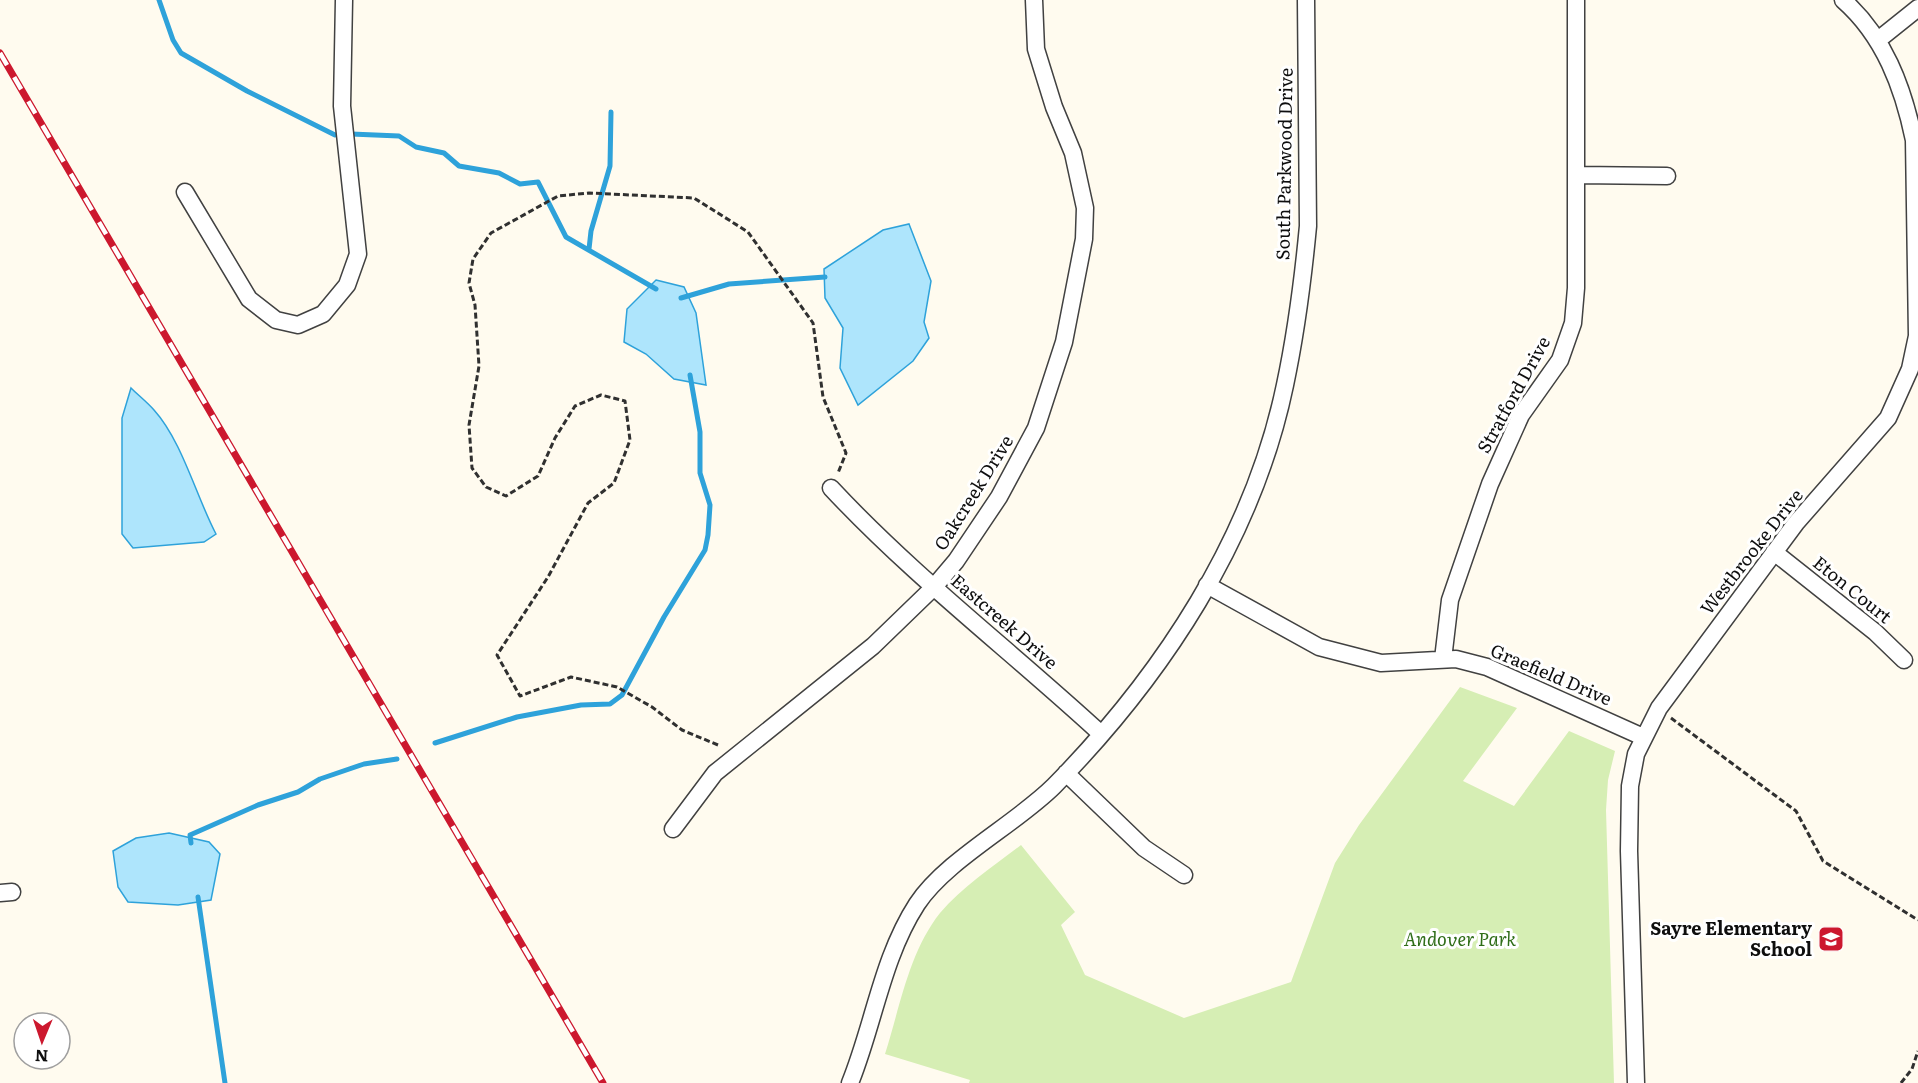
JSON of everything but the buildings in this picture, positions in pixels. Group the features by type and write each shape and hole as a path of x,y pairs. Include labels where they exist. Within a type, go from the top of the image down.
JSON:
{"street":[{"path":"185,192 249,299 276,321 298,324 323,314 347,285 357,254 342,106 344,0"},
{"name":"Oakcreek Drive","path":"673,830 715,773 873,646 934,587 956,561 999,497 1036,428 1064,342 1084,239 1082,188 1036,49 1034,0"},
{"name":"South Parkwood Drive","path":"850,1083 893,950 919,901 943,876 1052,789 1151,675 1207,585 1236,528 1261,466 1285,386 1297,316 1308,226 1306,0"},
{"name":"Stratford Drive","path":"1443,659 1450,600 1490,484 1521,415 1560,360 1573,323 1576,288 1577,175 1574,21 1576,0"},
{"name":"Westbrooke Drive","path":"1636,1083 1629,851 1630,786 1636,754 1659,708 1774,552 1796,523 1888,418 1910,369 1917,336 1914,140 1908,110 1885,51 1859,15 1843,0"},
{"path":"1878,40 1918,8"},
{"path":"1577,175 1667,176"},
{"name":"Eastcreek Drive","path":"831,488 861,520 934,587 1100,733"},
{"name":"Eton Court","path":"1774,552 1875,632 1904,660"},
{"name":"Graefield Drive","path":"1207,585 1319,647 1381,663 1443,659 1487,667 1643,737"},
{"path":"1066,773 1144,848 1184,875"}],"path":[{"path":"718,745 682,730 652,707 617,687 570,677 520,696 497,655 548,577 588,503 614,483 630,440 625,400 601,395 575,406 555,438 538,476 507,496 486,487 472,468 469,425 479,366 475,305 469,283 473,259 491,233 558,196 589,193 694,198 748,232 813,323 823,397 846,453 831,488"},
{"path":"1659,708 1796,811 1823,861 1918,920"},
{"path":"1901,1083 1912,1069 1918,1051"}],"green space":[{"name":"Andover Park","path":"1460,687 1517,708 1463,781 1514,806 1569,731 1615,751 1608,780 1606,810 1614,1083 969,1083 970,1080 885,1054 906,980 929,928 958,894 1021,845 1075,912 1061,925 1085,975 1184,1018 1291,982 1335,863 1359,825"}],"water":[{"path":"909,224 931,281 924,322 929,338 913,361 858,405 840,368 843,328 825,298 824,269 883,230"},
{"path":"656,280 684,287 696,313 706,385 674,379 646,354 624,342 627,309"},
{"path":"131,388 164,423 181,453 216,534 204,542 133,548 122,534 122,418"},
{"path":"169,833 209,842 220,854 211,900 178,905 128,902 118,887 113,851 136,838"}],"waterway":[{"path":"159,0 173,40 181,53 247,91 335,135"},
{"path":"589,249 591,231 610,166 611,112"},
{"path":"351,134 399,136 416,147 444,153 459,166 499,173 520,184 538,182 566,237 656,289"},
{"path":"681,298 729,284 825,277"},
{"path":"435,743 517,717 581,705 610,704 622,695 664,617 705,550 710,505 700,473 700,432 690,375"},
{"path":"191,843 190,835 258,805 298,792 320,779 364,764 397,759"},
{"path":"198,897 225,1083"}],"railway":[{"path":"0,53 603,1083"}],"place":[{"name":"Sayre Elementary School","path":"1831,939"}]}
